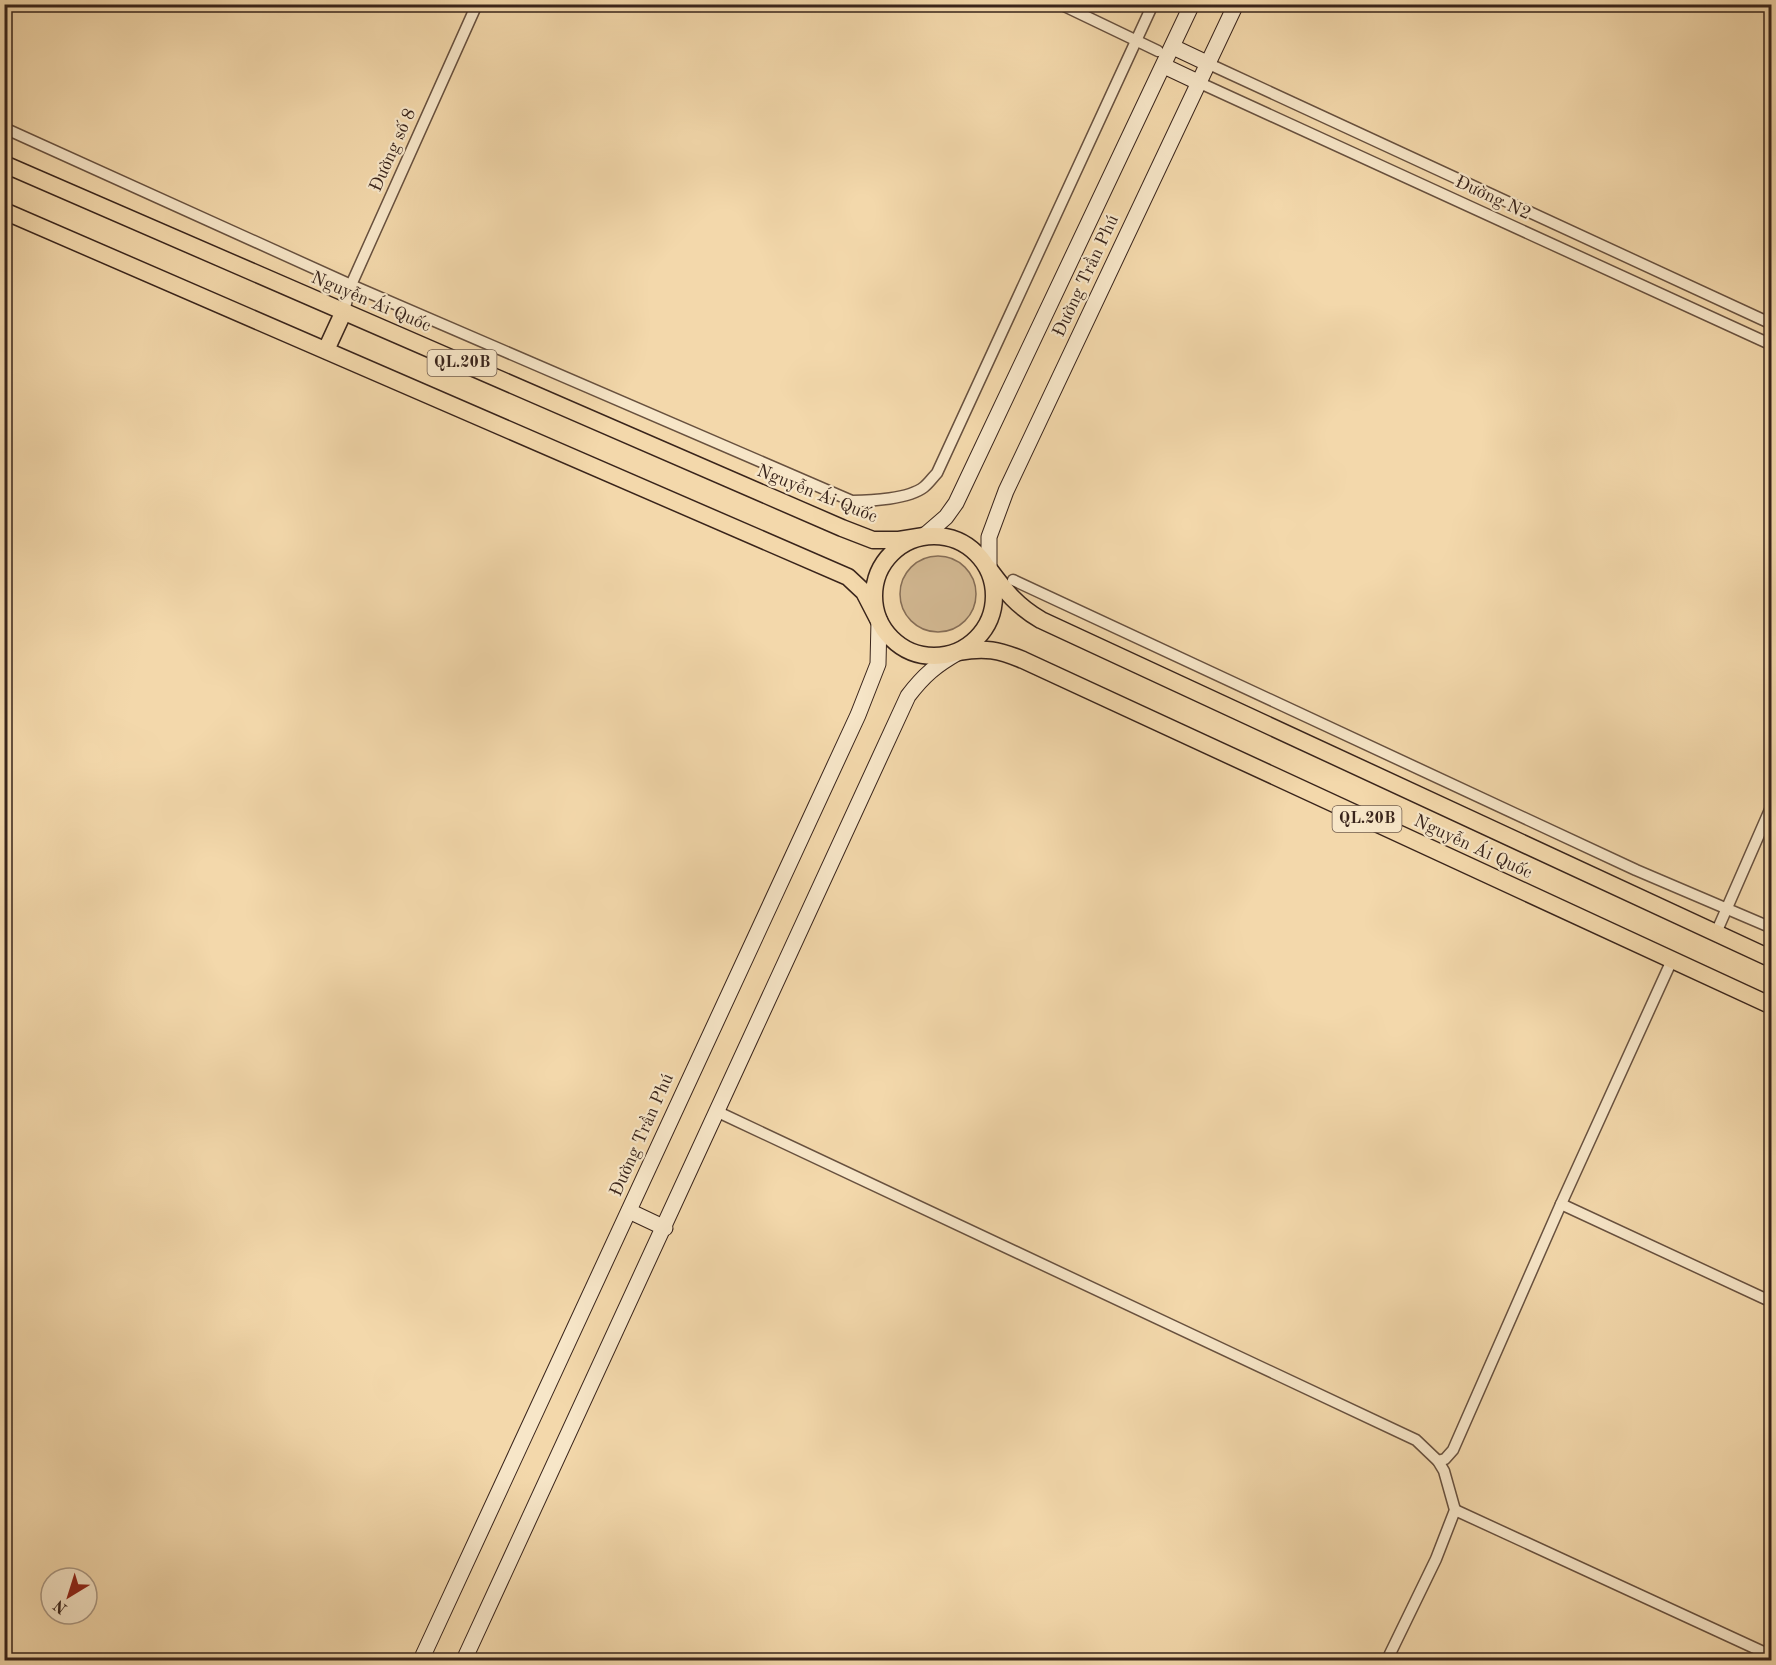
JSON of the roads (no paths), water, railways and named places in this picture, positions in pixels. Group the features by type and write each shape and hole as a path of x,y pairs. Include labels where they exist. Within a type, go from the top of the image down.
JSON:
{"main road":[{"name":"Đường Trần Phú","path":"924,536 946,517 956,502 1164,66 1165,49 1192,4"},
{"name":"Đường Trần Phú","path":"989,569 989,537 1010,482 1236,4"},
{"path":"1165,49 1209,64"},
{"path":"1164,66 1200,83"},
{"name":"Nguyễn Ái Quốc","path":"4,164 852,532 873,540 899,540 924,536"},
{"name":"QL.20B","path":"4,211 848,577 864,592 879,621"},
{"path":"326,350 344,311"},
{"path":"464,1660 665,1228 908,696 928,672 975,641 987,626 994,608 995,588 989,569 978,554 962,542 944,536 924,536 907,542 891,552 880,567 875,585 874,603 879,621 890,636 904,648 921,655 940,656 959,651"},
{"name":"Nguyễn Ái Quốc","path":"989,569 1007,594 1022,609 1041,620 1772,959"},
{"name":"Đường Trần Phú","path":"420,1660 869,687 878,663 879,621"},
{"name":"Nguyễn Ái Quốc","path":"959,651 999,650 1023,660 1772,1006"},
{"path":"629,1211 665,1228"}],"street":[{"name":"Đường số 8","path":"344,311 351,285 477,4"},
{"path":"1060,4 1136,40 1165,49"},
{"path":"4,128 351,285 852,501 874,501 897,497 923,488 937,472 1153,4"},
{"name":"Đường N2","path":"1209,64 1772,324"},
{"name":"Đường N2","path":"1200,83 1772,345"},
{"path":"1013,580 1625,865 1772,928"},
{"path":"1716,933 1772,806"},
{"path":"1438,1461 1445,1459 1453,1450 1672,960"},
{"path":"718,1112 1416,1440 1438,1461 1447,1481 1455,1510 1436,1558 1388,1660"},
{"path":"1561,1204 1772,1302"},
{"path":"1455,1510 1772,1656"}]}
